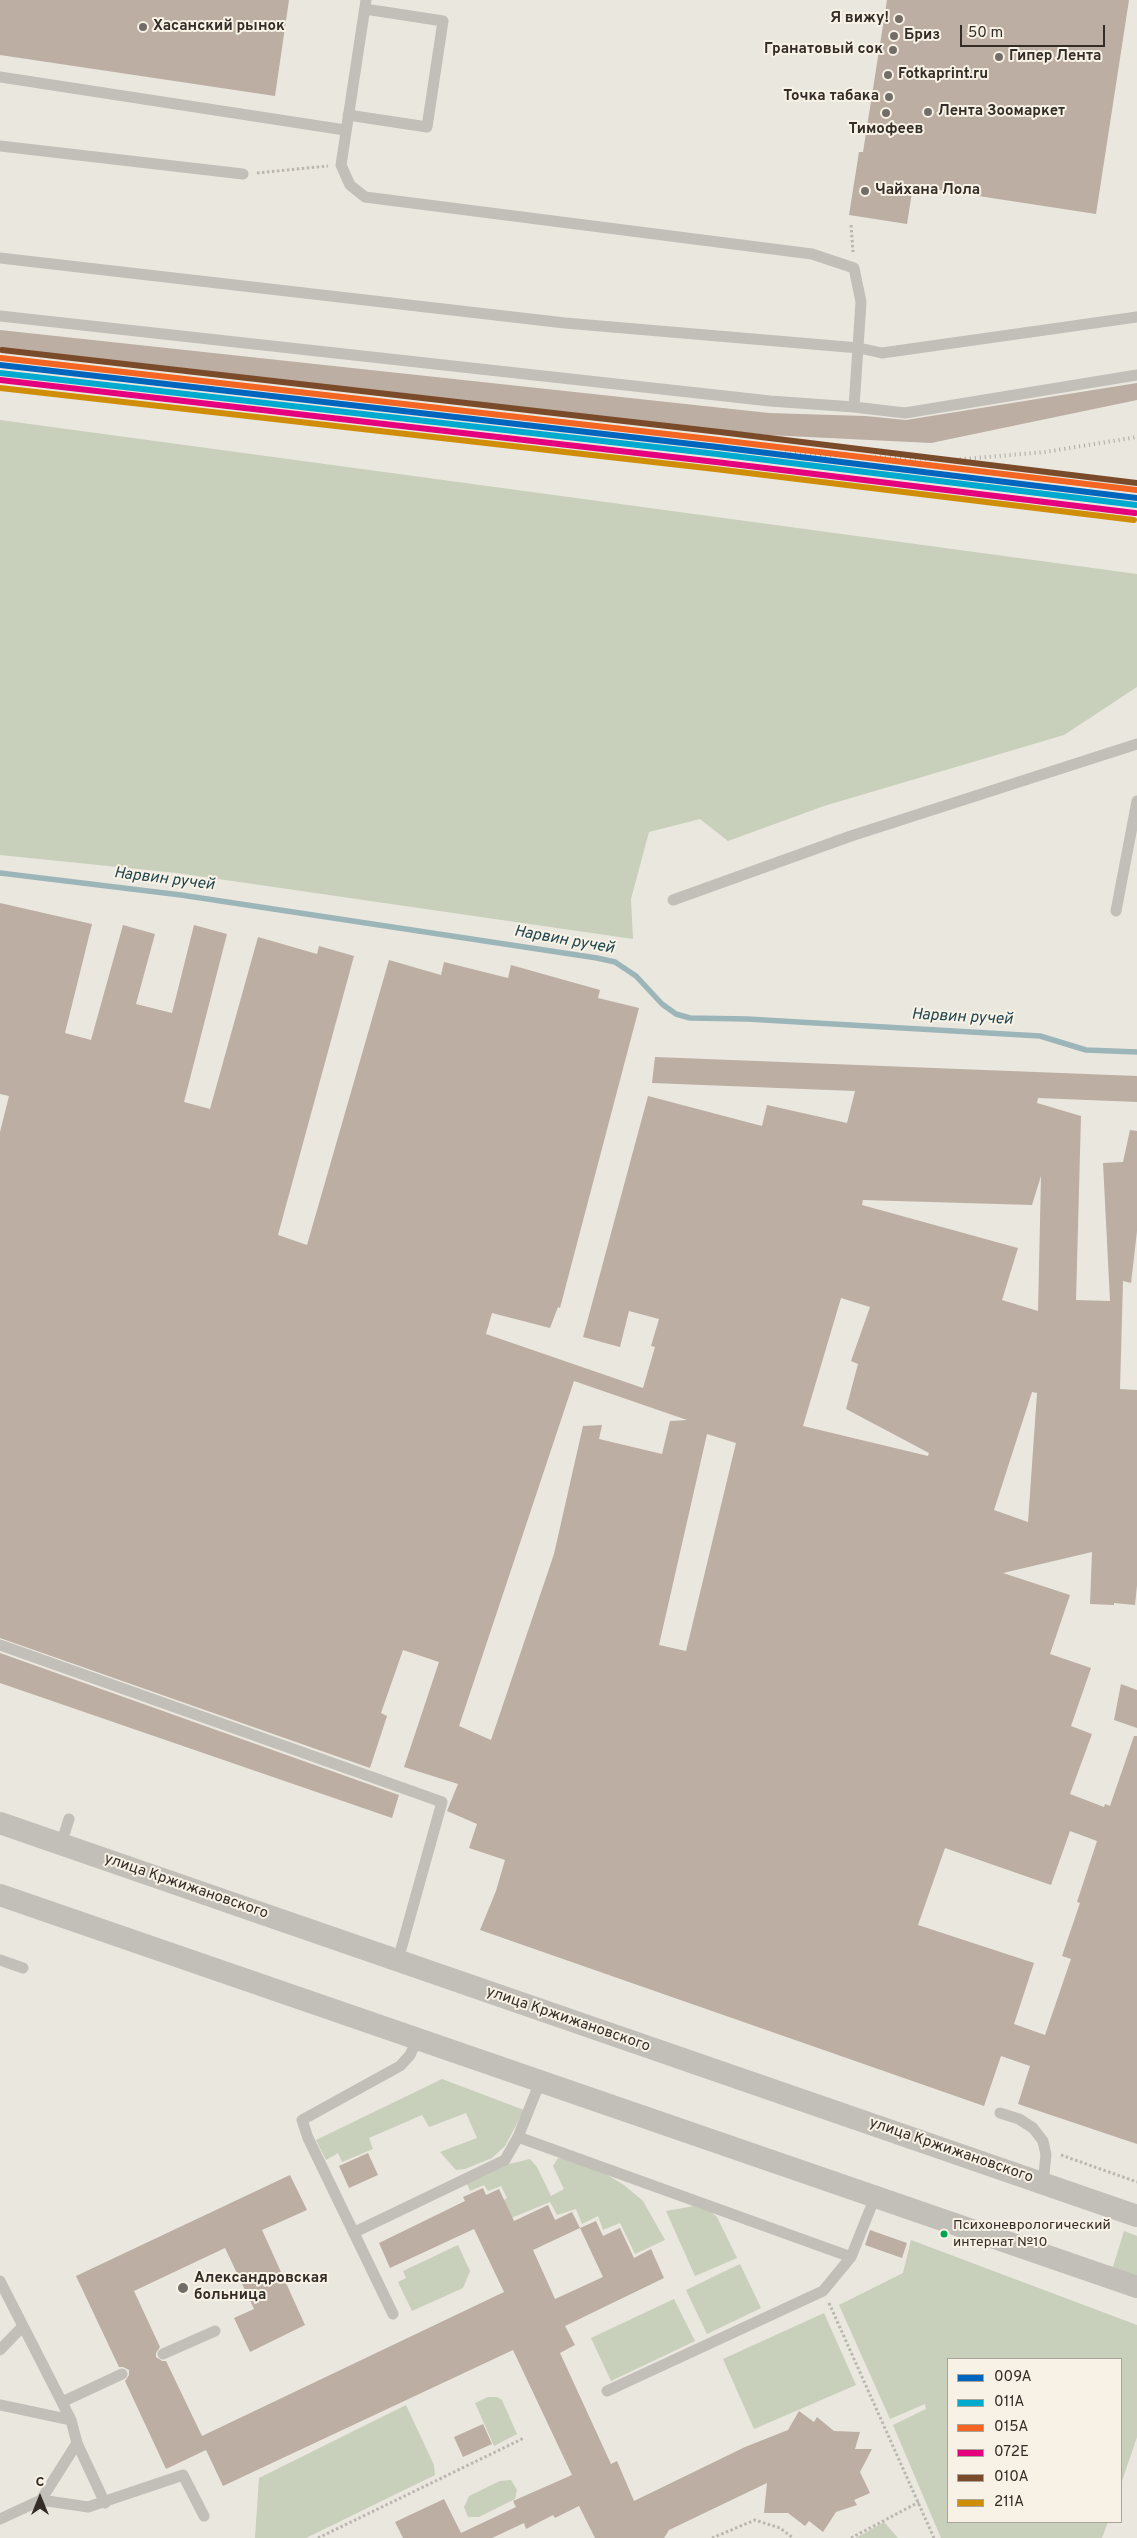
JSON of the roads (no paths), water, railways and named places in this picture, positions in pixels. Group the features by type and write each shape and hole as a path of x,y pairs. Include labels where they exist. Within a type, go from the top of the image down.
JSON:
{"street":[{"name":"улица Кржижановского","path":"0,1823 1137,2216"},
{"path":"0,1895 1137,2287"}],"lane":[{"path":"348,115 427,127 443,21 366,5 345,130 341,165 350,185 365,197 812,254 854,268 861,302 854,407"},
{"path":"0,77 345,130"},
{"path":"0,146 243,174"},
{"path":"0,258 565,323 858,348 882,353 1137,317"},
{"path":"0,316 760,400 905,413 1137,375"},
{"path":"673,900 851,836 1137,744"},
{"path":"1116,911 1137,801"},
{"path":"0,1645 442,1802 398,1960"},
{"path":"61,1844 70,1819"},
{"path":"0,1960 23,1968"},
{"path":"393,2314 308,2138 302,2120 400,2066 410,2055 417,2040"},
{"path":"355,2232 504,2160 518,2137 540,2082"},
{"path":"1000,2113 1019,2119 1033,2128 1043,2141 1046,2154 1043,2183"},
{"path":"518,2137 851,2257"},
{"path":"607,2391 823,2292 851,2257 875,2197"},
{"path":"0,2281 71,2420 77,2443 105,2503"},
{"path":"0,2350 23,2326"},
{"path":"164,2354 215,2331"},
{"path":"62,2402 122,2374"},
{"path":"0,2405 71,2420"},
{"path":"0,2519 41,2500 77,2443"},
{"path":"41,2500 88,2507 105,2503 183,2475 204,2516"}],"waterway":[{"name":"Нарвин ручей","path":"0,873 181,895 597,958 615,962 636,976 662,1004 676,1014 690,1018 747,1019 1040,1036 1086,1050 1137,1052"}],"railway":[{"path":"770,453 952,460 1045,452 1137,437"}],"place":[{"name":"Я вижу!","path":"899,19"},
{"name":"Хасанский рынок","path":"143,27"},
{"name":"Бриз","path":"894,36"},
{"name":"Гранатовый сок","path":"893,50"},
{"name":"Гипер Лента","path":"999,57"},
{"name":"Fotkaprint.ru","path":"888,75"},
{"name":"Точка табака","path":"889,97"},
{"name":"Лента Зоомаркет","path":"928,112"},
{"name":"Тимофеев","path":"886,113"},
{"name":"Чайхана Лола","path":"865,191"},
{"name":"Психоневрологический интернат №10","path":"944,2234"},
{"name":"Александровская больница","path":"183,2288"}]}
